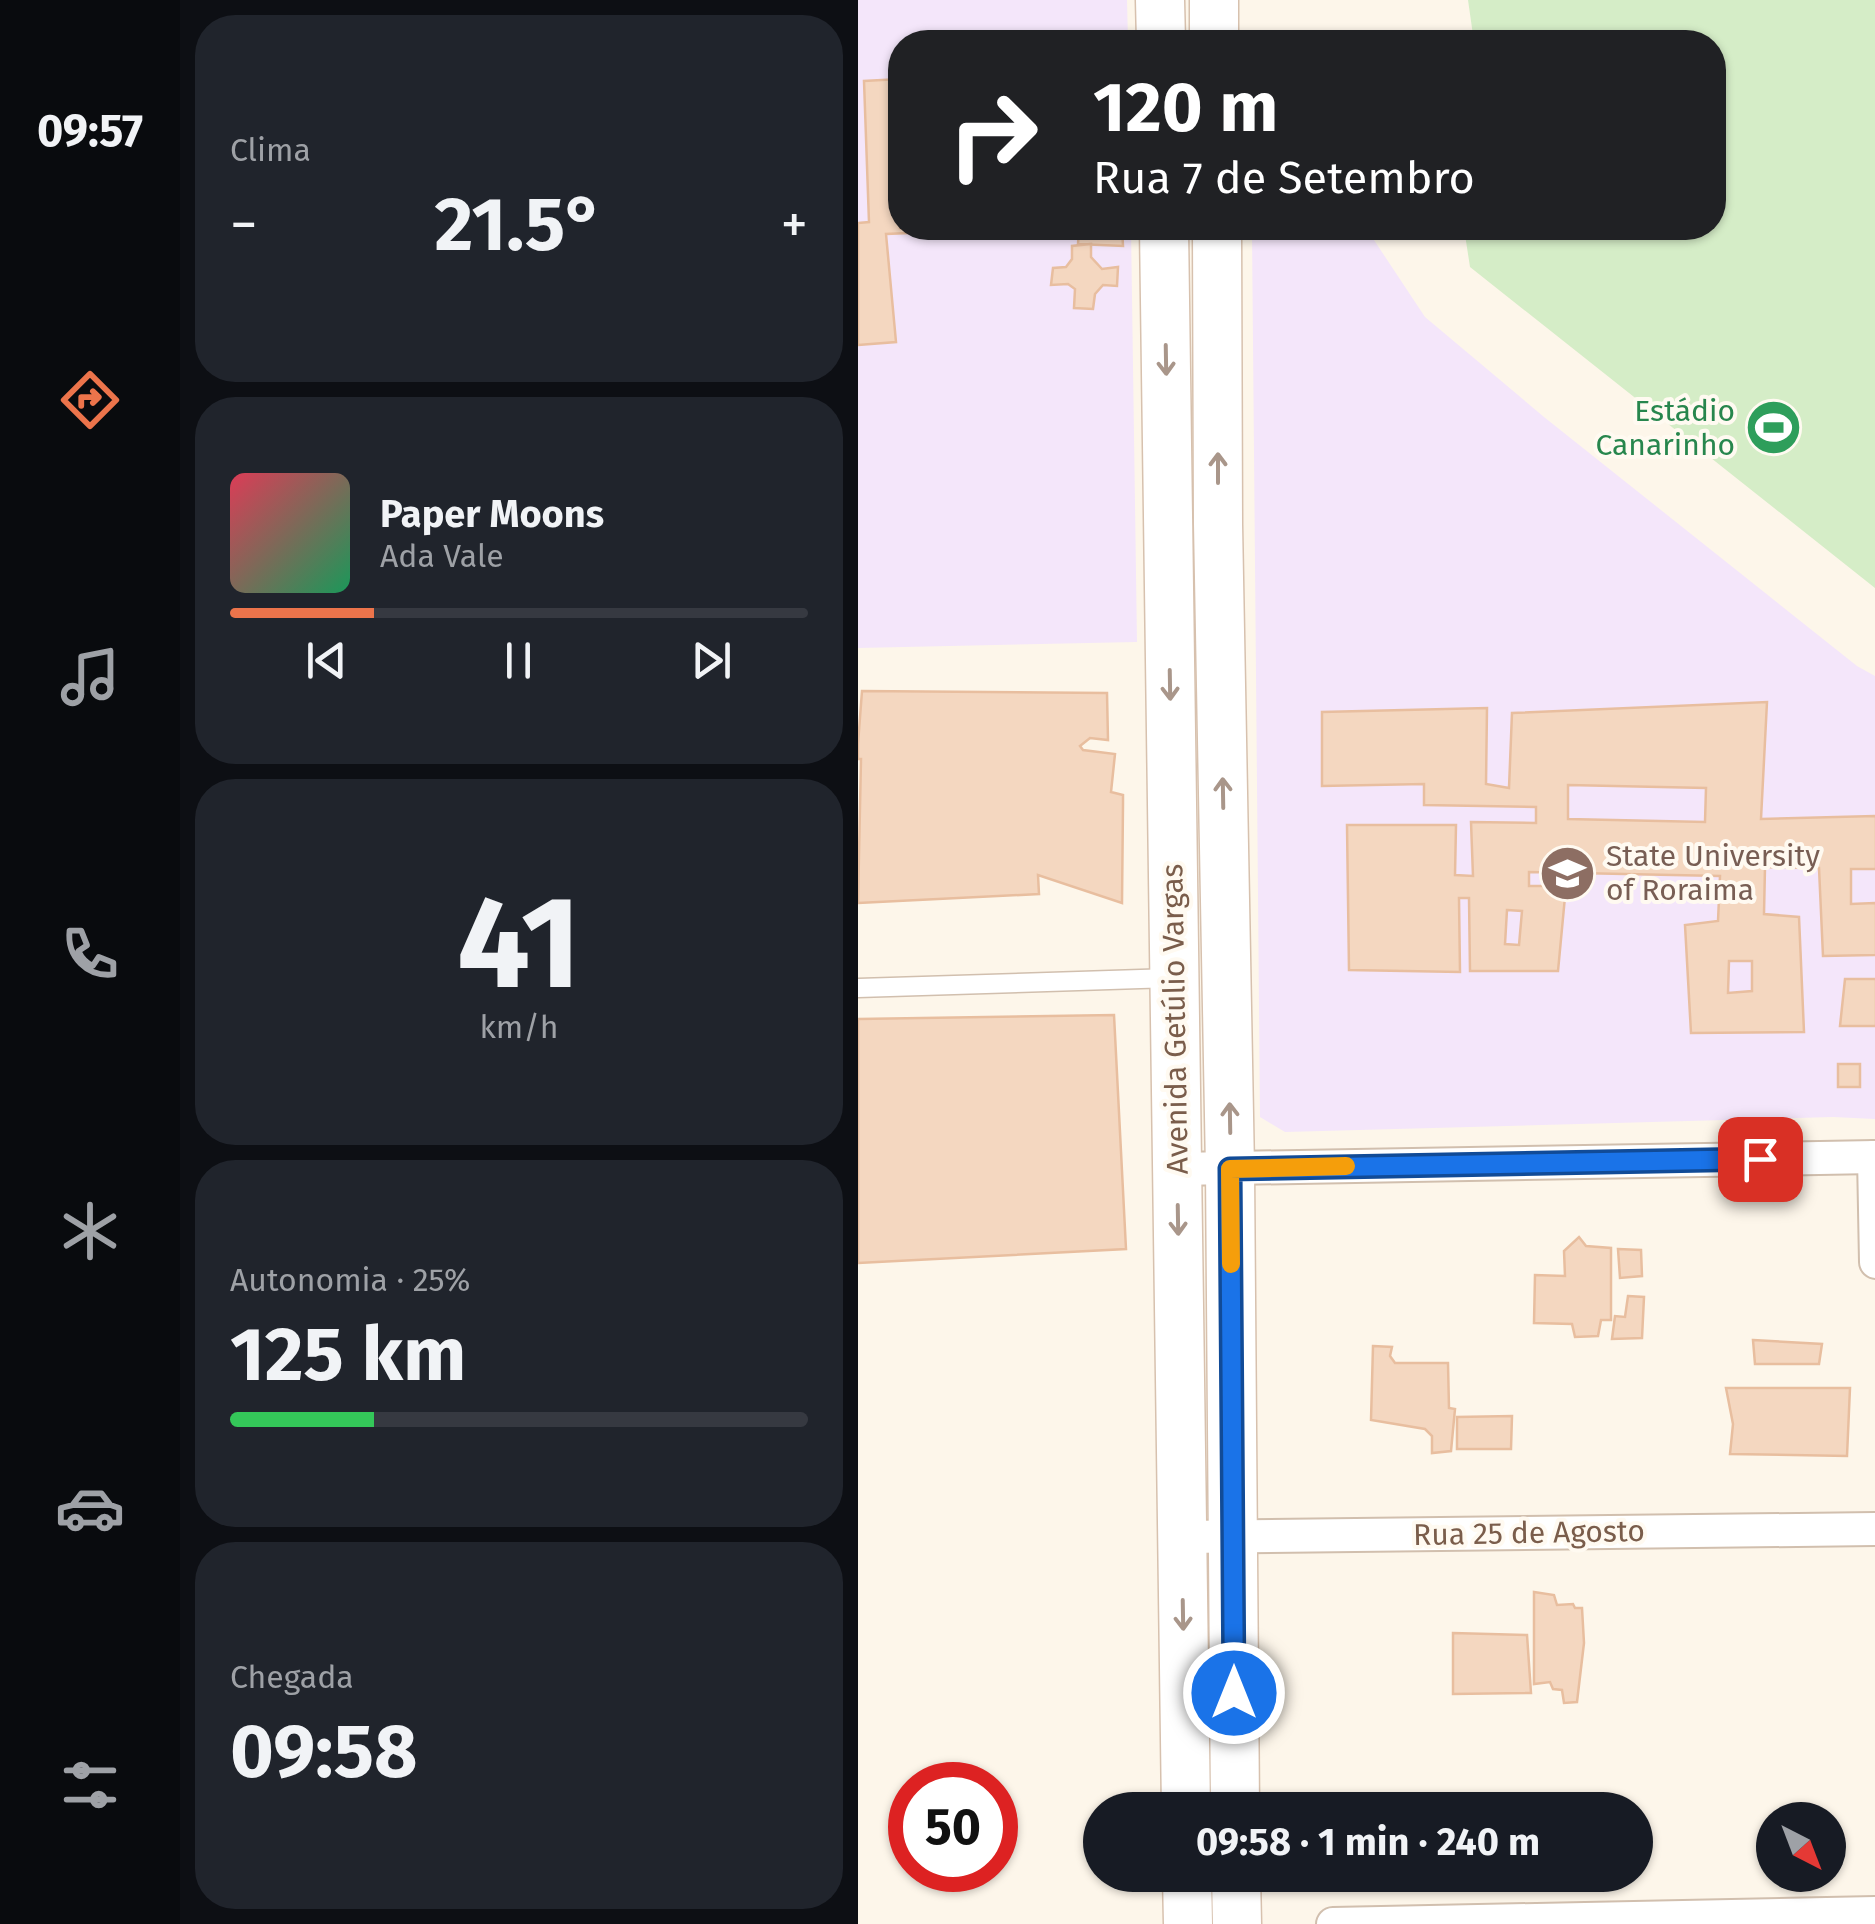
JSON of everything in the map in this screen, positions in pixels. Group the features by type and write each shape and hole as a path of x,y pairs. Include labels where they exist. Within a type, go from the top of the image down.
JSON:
{"main road":[{"path":"1160,0 1161,30"},
{"path":"1214,0 1214,30"},
{"name":"Avenida Getúlio Vargas","path":"1164,240 1186,1792"},
{"name":"Avenida Getúlio Vargas","path":"1217,240 1235,1792"},
{"path":"1164,278 1217,276"},
{"path":"1173,864 1225,862"},
{"path":"1187,1892 1188,1924"},
{"path":"1236,1892 1236,1924"}],"street":[{"path":"1178,1170 1874,1157 1876,1262"},
{"name":"Rua 25 de Agosto","path":"1182,1537 1876,1529"},
{"path":"1333,1924 1554,1923 1876,1912"}],"lane":[{"path":"858,988 1177,978"}],"shaded area":[{"path":"858,0 1127,0 1128,30 888,30 888,240 1131,240 1137,642 858,648"},
{"name":"State University of Roraima","path":"1252,240 1374,240 1425,317 1544,417 1857,666 1875,676 1875,1119 1285,1132 1260,1117"}],"green space":[{"name":"Estádio Canarinho","path":"1468,0 1875,0 1875,588 1470,267 1466,240 1726,240 1726,30 1472,30"}],"building":[{"path":"888,80 886,234 896,342 858,345 858,223 869,222 864,81"},
{"path":"1078,240 1123,240 1123,246 1078,244"},
{"path":"1091,244 1091,257 1102,269 1118,267 1117,286 1103,285 1095,294 1093,309 1074,308 1075,289 1068,284 1051,285 1053,268 1066,267 1072,259 1072,246"},
{"path":"862,691 1107,693 1108,740 1090,738 1080,746 1083,750 1115,754 1111,792 1123,795 1122,903 1038,875 1039,894 858,903"},
{"path":"1767,702 1761,819 1876,816 1876,869 1851,869 1851,904 1876,903 1876,955 1823,956 1819,868 1765,867 1764,914 1799,917 1804,1032 1691,1033 1685,925 1718,921 1720,876 1529,872 1529,886 1566,886 1558,971 1470,971 1469,898 1459,898 1460,972 1349,970 1347,825 1456,825 1455,875 1473,876 1471,822 1536,823 1536,807 1424,805 1424,784 1322,786 1322,712 1487,708 1486,784 1509,788 1512,713","holes":["1568,785 1706,788 1705,822 1568,819","1507,910 1522,911 1519,945 1505,944","1729,961 1752,961 1752,991 1728,993"]},
{"path":"1845,979 1876,979 1876,1026 1840,1026"},
{"path":"1114,1015 1126,1249 858,1263 858,1019"},
{"path":"1838,1064 1860,1064 1860,1087 1838,1087"},
{"path":"1579,1237 1586,1246 1611,1248 1611,1320 1601,1320 1598,1336 1575,1337 1572,1324 1534,1323 1535,1275 1565,1276 1564,1251"},
{"path":"1618,1249 1641,1250 1642,1276 1620,1278"},
{"path":"1628,1296 1644,1297 1642,1338 1612,1339 1615,1316 1625,1317"},
{"path":"1753,1340 1822,1344 1819,1364 1755,1364"},
{"path":"1373,1346 1392,1347 1390,1356 1395,1363 1448,1363 1449,1408 1455,1409 1451,1451 1432,1453 1432,1436 1425,1429 1371,1420"},
{"path":"1726,1388 1850,1388 1847,1456 1730,1454 1733,1424"},
{"path":"1512,1416 1511,1449 1457,1449 1457,1417"},
{"path":"1534,1592 1554,1595 1557,1605 1582,1608 1584,1643 1577,1702 1564,1703 1562,1690 1553,1689 1550,1682 1534,1684"},
{"path":"1453,1633 1527,1635 1531,1693 1453,1694"}],"slow traffic":[{"path":"1231,1264 1230,1169 1346,1166"}],"place":[{"name":"Estádio Canarinho","path":"1774,428"},
{"name":"State University of Roraima","path":"1567,873"}],"route":[{"path":"1234,1693 1230,1169 1760,1159"}]}
